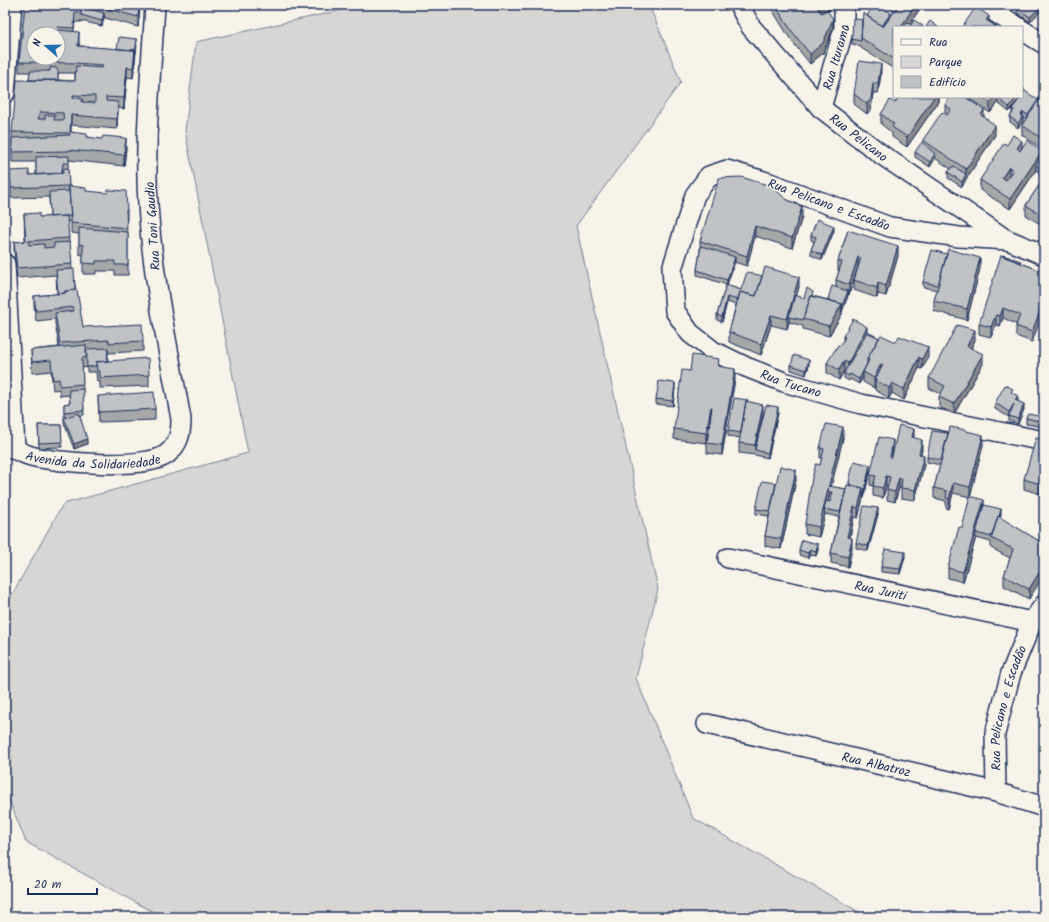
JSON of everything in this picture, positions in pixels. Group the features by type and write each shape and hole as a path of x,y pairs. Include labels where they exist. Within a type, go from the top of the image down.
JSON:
{"street":[{"path":"5,92 12,5"},
{"name":"Rua Toni Gaudio","path":"155,5 148,148 148,216 154,270 181,419 181,432 177,444"},
{"name":"Rua Pelicano","path":"739,5 751,27 821,108 882,155 1008,240"},
{"name":"Rua Iturama","path":"821,108 844,28 844,5"},
{"path":"984,5 1016,26"},
{"path":"1023,31 1044,44"},
{"name":"Rua Pelicano e Escadão","path":"695,195 709,176 727,170 767,182 890,227 959,237 1008,240 1044,255"},
{"name":"Rua Tucano","path":"695,195 672,269 675,311 690,333 713,351 784,382 861,404 1044,441"},
{"path":"5,264 10,448"},
{"name":"Avenida da Solidariedade","path":"10,448 31,456 82,463 136,463 159,458 177,444"},
{"name":"Rua Juriti","path":"728,558 1032,622"},
{"name":"Rua Pelicano e Escadão","path":"996,792 995,734 1011,673 1032,622 1044,605"},
{"name":"Rua Albatroz","path":"707,724 996,792 1044,807"}],"path":[{"path":"5,911 14,917"}],"green space":[{"path":"365,5 649,5 681,82 576,226 658,589 636,678 693,818 868,917 162,917 26,842 5,790 5,607 63,504 248,453 185,131 196,42"}],"building":[{"path":"25,5 81,5 81,12 75,12 74,28 66,28 66,26 26,26 26,62 19,62"},
{"path":"101,5 139,5 138,17 105,8 106,6"},
{"path":"775,5 823,5 818,8 821,13 827,10 833,19 823,43 810,54 791,30"},
{"path":"873,5 879,5 891,13 882,26 867,16"},
{"path":"893,5 915,5 902,26 893,26 893,58 861,38 863,13 883,27 897,8"},
{"path":"1020,5 1042,5 1030,17 1017,8"},
{"path":"82,7 104,13 102,21 81,15"},
{"path":"976,7 989,16 986,20 995,26 963,26"},
{"path":"853,18 862,20 861,41 852,39"},
{"path":"914,20 923,26 905,26 907,22 911,25"},
{"path":"930,21 937,26 927,26"},
{"path":"66,31 79,32 78,46 135,50 133,68 127,67 124,98 106,97 106,101 118,102 117,119 71,115 70,132 87,134 87,137 102,139 103,136 126,138 124,155 69,150 12,152 12,138 70,135 69,133 12,132 17,80 75,81 76,66 102,68 103,65 66,63","holes":["73,95 95,96 95,103 82,102 83,99 73,98","40,112 63,113 64,120 54,120 55,115 45,115 45,119 38,119"]},
{"path":"119,37 137,39 135,55 135,50 117,49"},
{"path":"859,61 881,64 878,83 873,83 871,99 867,104 854,94"},
{"path":"50,67 56,68 58,71 58,80 29,80 30,71 50,71"},
{"path":"1025,91 1038,100 1028,115 1023,112 1021,115 1023,116 1018,123 1010,117 1014,110 1012,109 1020,98 1023,98"},
{"path":"1044,92 1044,140 1022,125"},
{"path":"898,98 933,98 907,137 892,127 894,124 881,114 890,100 895,103"},
{"path":"949,98 966,98 984,110 981,115 995,125 966,169 923,140 942,112 947,115 951,109 945,105"},
{"path":"983,98 994,98 990,103"},
{"path":"997,98 1016,98 1009,107"},
{"path":"1013,135 1022,141 1017,148 1020,151 1027,140 1042,151 1010,199 980,180 1004,143 1007,145","holes":["1009,167 1013,170 1006,180 1002,178"]},
{"path":"922,142 935,154 930,162 915,152"},
{"path":"69,156 69,163 63,163 62,173 36,175 36,157"},
{"path":"1042,156 1044,158 1044,171 1036,165"},
{"path":"953,166 966,174 962,182 948,172"},
{"path":"68,168 69,186 11,188 10,171 29,170 29,175 63,173 62,169"},
{"path":"741,177 771,186 786,199 802,207 792,238 755,226 747,256 700,241 719,178"},
{"path":"1044,178 1044,214 1041,212 1040,214 1026,205"},
{"path":"69,186 86,188 86,191 107,193 108,190 126,191 127,228 71,223"},
{"path":"69,191 71,216 50,217 49,192"},
{"path":"39,213 39,217 67,216 69,238 28,241 29,245 44,244 44,248 54,247 54,243 70,242 72,264 17,268 14,242 26,241 24,214"},
{"path":"817,219 834,226 822,255 811,250 816,237 811,235"},
{"path":"79,228 128,232 128,265 115,265 115,261 96,261 96,264 83,263 83,245 79,244"},
{"path":"848,230 898,246 886,286 878,283 877,288 854,280 861,258 858,257 849,285 836,280 842,262 838,261"},
{"path":"701,246 735,257 727,280 697,270"},
{"path":"948,249 980,258 967,309 934,301"},
{"path":"932,250 947,254 938,285 923,282"},
{"path":"1001,255 1044,272 1044,300 1032,332 1016,326 1020,315 1003,308 1000,316 996,315 991,327 979,324"},
{"path":"1003,255 1021,261 1021,263 1002,256"},
{"path":"765,267 799,277 787,319 771,315 761,344 729,332 740,292 756,296"},
{"path":"74,269 75,290 65,291 65,293 58,294 56,270"},
{"path":"747,272 762,276 756,296 740,292 738,300 727,297 722,317 717,315 726,285 741,290"},
{"path":"832,286 848,291 842,306 842,304 828,299"},
{"path":"807,288 813,292 803,320 789,317 795,295 804,298"},
{"path":"77,290 83,327 142,324 143,341 109,343 109,340 60,343 55,313 74,311 73,307 36,311 34,296 65,293 65,291"},
{"path":"811,296 842,304 829,326 803,319"},
{"path":"853,319 867,327 848,363 844,361 839,370 827,363 838,345 840,346 845,337 843,336"},
{"path":"957,325 975,330 967,346 983,354 954,404 939,397 945,386 929,378"},
{"path":"867,332 879,338 867,359 867,364 859,379 850,374 849,376 844,373"},
{"path":"881,335 896,342 899,336 928,347 922,359 919,357 904,389 892,383 889,388 875,380 883,365 881,364 874,378 863,372 869,360 867,359"},
{"path":"86,345 87,357 82,358 83,384 60,386 59,379 53,380 51,360 32,362 31,350"},
{"path":"108,348 107,361 96,362 96,366 87,367 86,349"},
{"path":"692,355 719,359 718,366 735,369 722,445 707,443 712,407 706,433 674,429 682,370 690,371"},
{"path":"794,355 809,360 806,370 791,365"},
{"path":"148,358 149,375 100,378 100,371 97,371 96,362"},
{"path":"659,381 675,383 673,401 656,399"},
{"path":"1005,385 1013,389 1011,392 1018,396 1015,400 1024,404 1018,419 1009,416 1014,404 1009,412 995,403"},
{"path":"83,389 84,410 64,412 64,404 70,403 69,390"},
{"path":"154,392 155,409 99,412 98,396"},
{"path":"734,398 748,400 746,401 741,433 728,431"},
{"path":"746,401 763,405 755,445 739,443"},
{"path":"766,405 778,407 768,453 755,450"},
{"path":"79,413 87,439 74,444 64,418"},
{"path":"1028,414 1044,417 1043,422 1026,418"},
{"path":"826,424 843,427 819,527 805,524 812,478 816,464 820,465 824,449 820,448"},
{"path":"38,425 61,425 62,442 39,443"},
{"path":"899,425 914,429 912,437 922,440 919,454 924,455 915,490 901,488 902,479 899,478 895,492 887,490 890,477 886,476 883,488 873,486 876,476 870,475 879,437 893,440 890,457 892,457"},
{"path":"950,427 983,435 970,487 953,483 949,499 946,498 947,491 934,488"},
{"path":"932,431 948,433 941,460 927,457"},
{"path":"1036,438 1044,440 1044,470 1040,484 1024,479"},
{"path":"854,461 870,465 864,493 863,488 851,485 849,482"},
{"path":"780,466 796,470 781,539 765,536"},
{"path":"762,481 776,483 770,511 756,509"},
{"path":"847,485 863,488 858,508 854,507 847,537 852,538 848,557 831,553"},
{"path":"829,486 846,489 840,512 824,509 826,501 830,502 832,492 828,492"},
{"path":"970,496 984,500 963,572 948,568 959,527 962,528"},
{"path":"984,505 1001,509 992,537 976,533"},
{"path":"864,506 878,508 868,546 856,543"},
{"path":"998,516 1044,544 1044,565 1029,589 1004,576 1013,549 991,538"},
{"path":"802,540 818,544 816,551 810,549 808,553 799,550"},
{"path":"885,549 905,552 900,569 881,567"}]}
